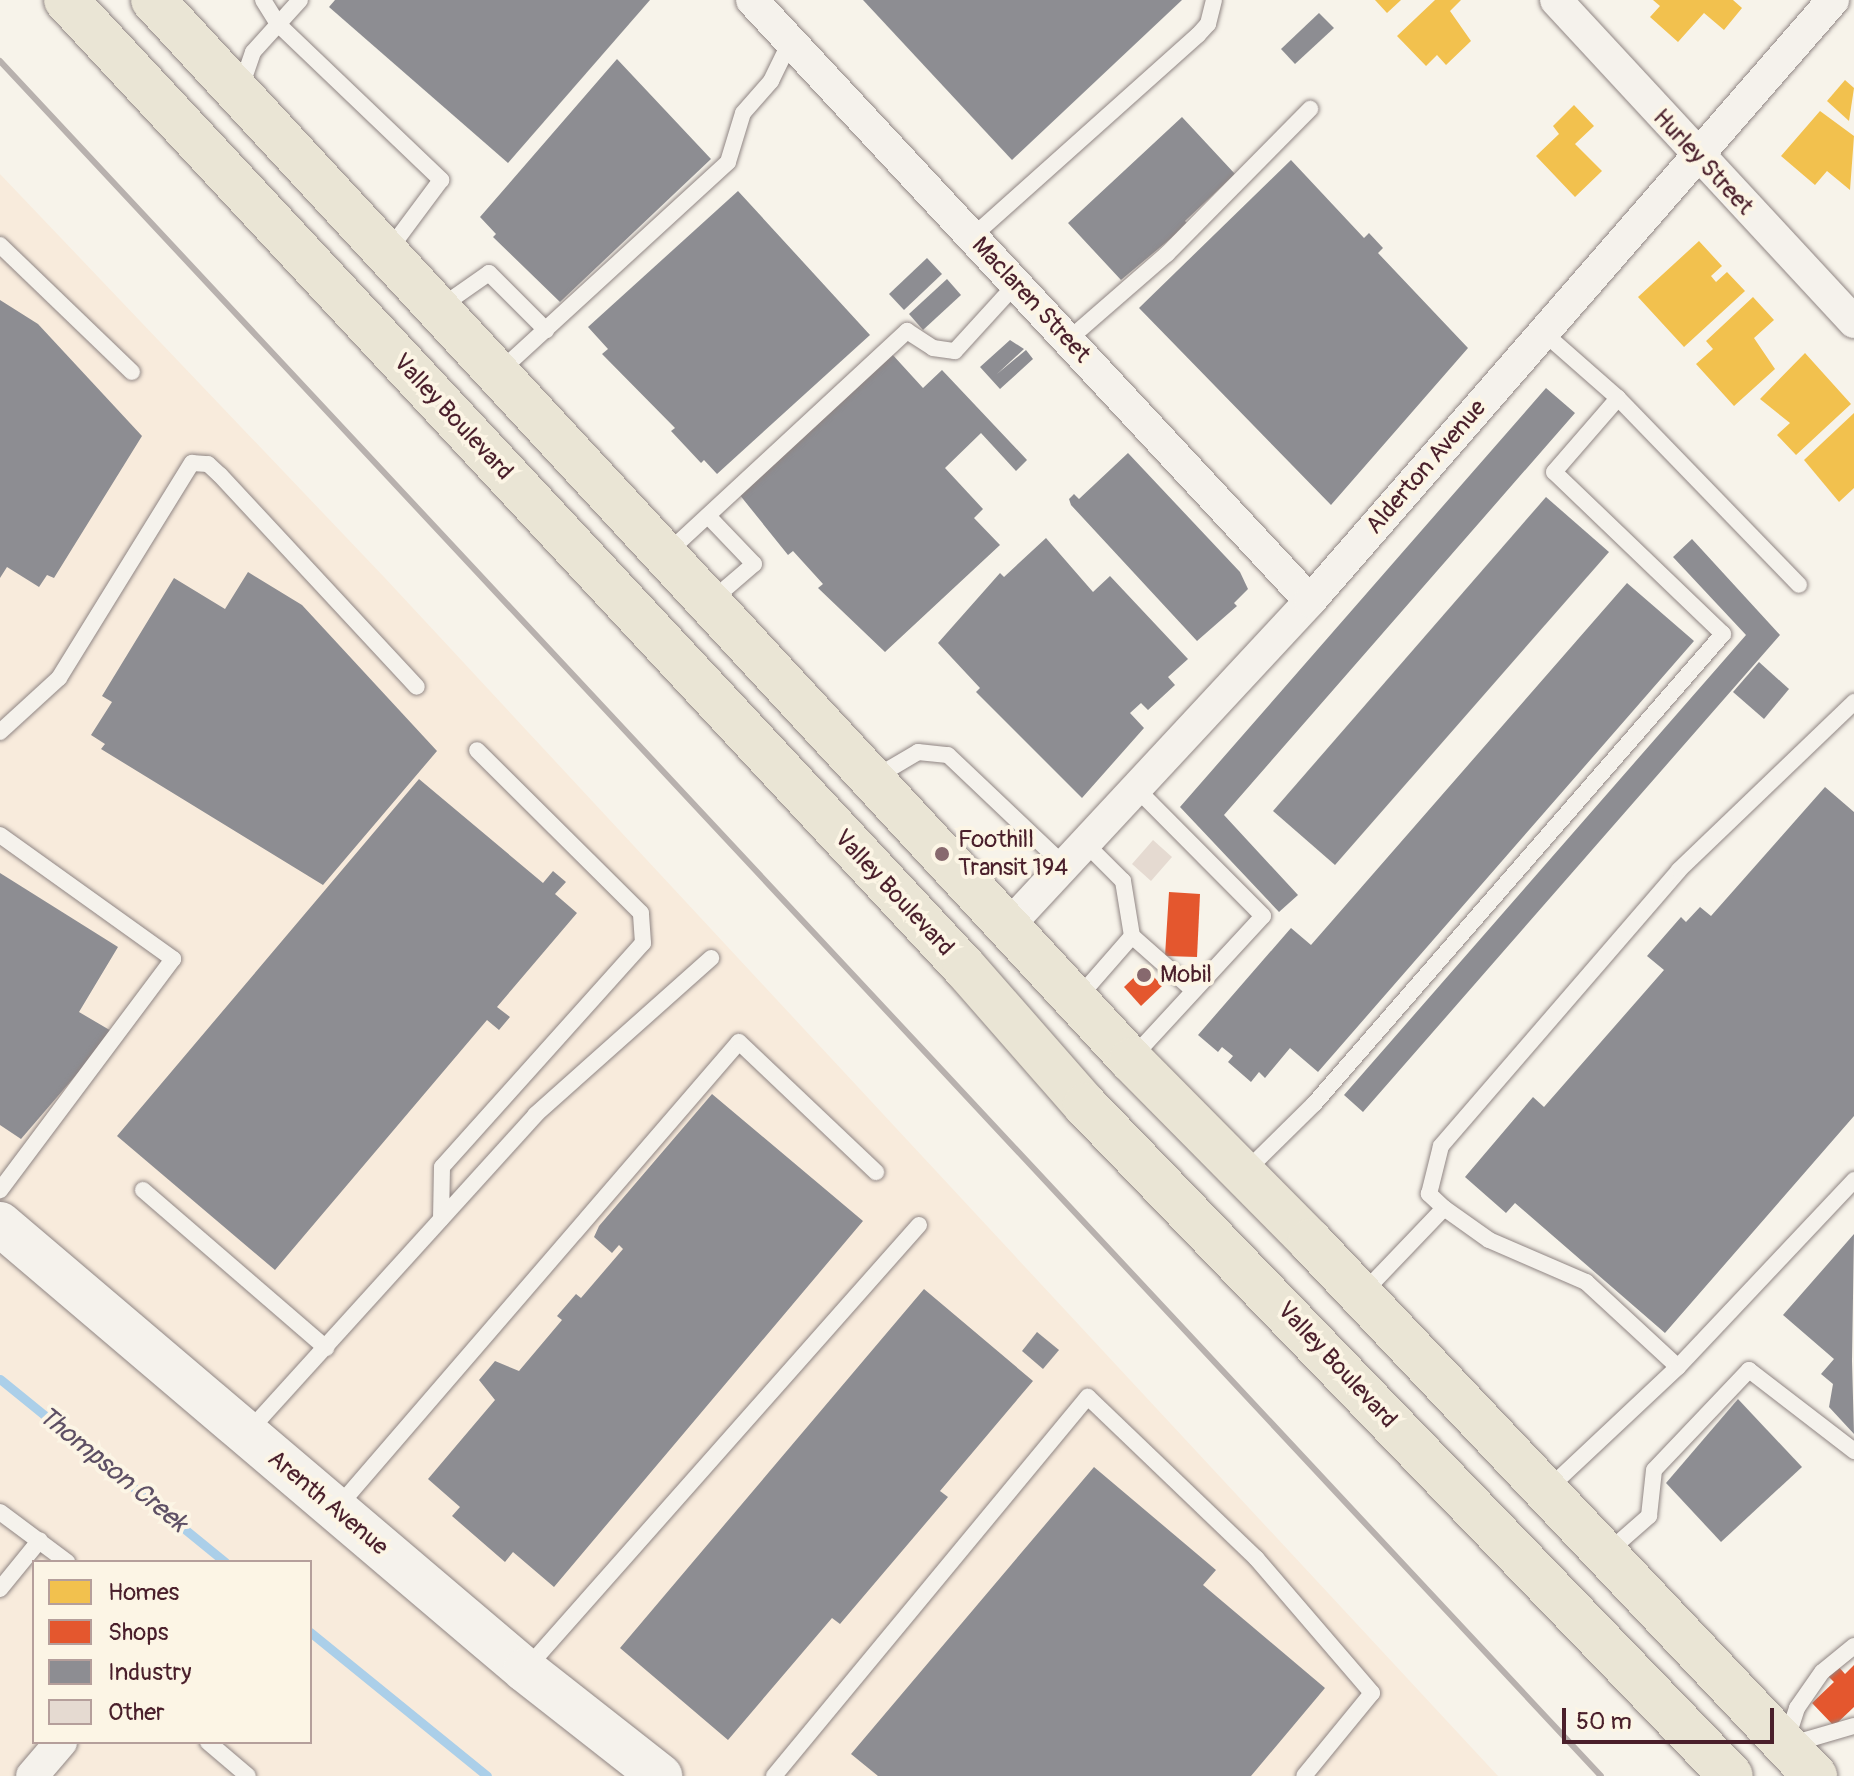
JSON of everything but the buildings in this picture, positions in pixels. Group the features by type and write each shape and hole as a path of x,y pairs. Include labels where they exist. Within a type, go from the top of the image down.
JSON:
{"main road":[{"name":"Valley Boulevard","path":"66,0 965,968 1085,1105 1731,1776"},
{"path":"75,0 187,82 214,95 239,93"},
{"path":"153,0 388,252 495,375 706,605 1010,924 1131,1060 1361,1296 1800,1761"},
{"path":"965,968 1010,924"}],"street":[{"name":"Maclaren Street","path":"752,0 1310,601"},
{"name":"Hurley Street","path":"1556,0 1696,156 1854,322"},
{"name":"Alderton Avenue","path":"1010,924 1310,601 1833,0"},
{"name":"Arenth Avenue","path":"0,1224 525,1670 660,1776"},
{"path":"32,1776 59,1744"}],"lane":[{"path":"263,0 278,24 441,180 388,252"},
{"path":"239,93 253,52 300,0"},
{"path":"972,237 1198,35 1208,24 1214,0"},
{"path":"495,375 728,162 743,113 771,81 790,42"},
{"path":"1068,340 1167,254 1310,109"},
{"path":"0,245 132,372"},
{"path":"438,310 489,273 546,330"},
{"path":"664,556 907,331 933,348 955,351 1016,284"},
{"path":"1543,332 1618,398 1799,585"},
{"path":"1243,1173 1314,1104 1723,634 1554,472 1618,398"},
{"path":"0,732 59,678 192,463 208,464 220,475 417,687"},
{"path":"706,605 754,564 709,517"},
{"path":"1678,1367 1586,1282 1489,1240 1444,1208 1429,1194 1441,1146 1679,870 1854,702"},
{"path":"441,1219 442,1167 643,943 641,913 477,750"},
{"path":"873,779 918,752 948,755 1075,854 1123,881 1132,936 1192,989"},
{"path":"1131,1060 1192,989 1263,916 1136,788"},
{"path":"0,835 173,959 22,1154 0,1190"},
{"path":"1077,999 1132,936"},
{"path":"247,1434 535,1115 711,958"},
{"path":"336,1509 739,1042 876,1172"},
{"path":"1544,1493 1678,1367 1854,1180"},
{"path":"143,1190 326,1348"},
{"path":"1361,1296 1444,1208"},
{"path":"525,1670 919,1225"},
{"path":"1604,1556 1649,1516 1654,1470 1749,1370 1854,1451"},
{"path":"774,1776 1088,1397 1256,1558 1372,1693 1304,1776"},
{"path":"0,1512 65,1560"},
{"path":"0,1589 40,1540"},
{"path":"1854,1646 1822,1672 1797,1708 1800,1761 1854,1726"},
{"path":"210,1744 248,1776"}],"shaded area":[{"path":"0,174 385,578 1498,1776 0,1776"}],"waterway":[{"name":"Thompson Creek","path":"0,1379 223,1560"},
{"name":"Thompson Creek","path":"312,1634 487,1776"}],"railway":[{"path":"0,61 1601,1776"}],"place":[{"name":"Foothill Transit 194","path":"942,854"},
{"name":"Mobil","path":"1144,975"}]}
